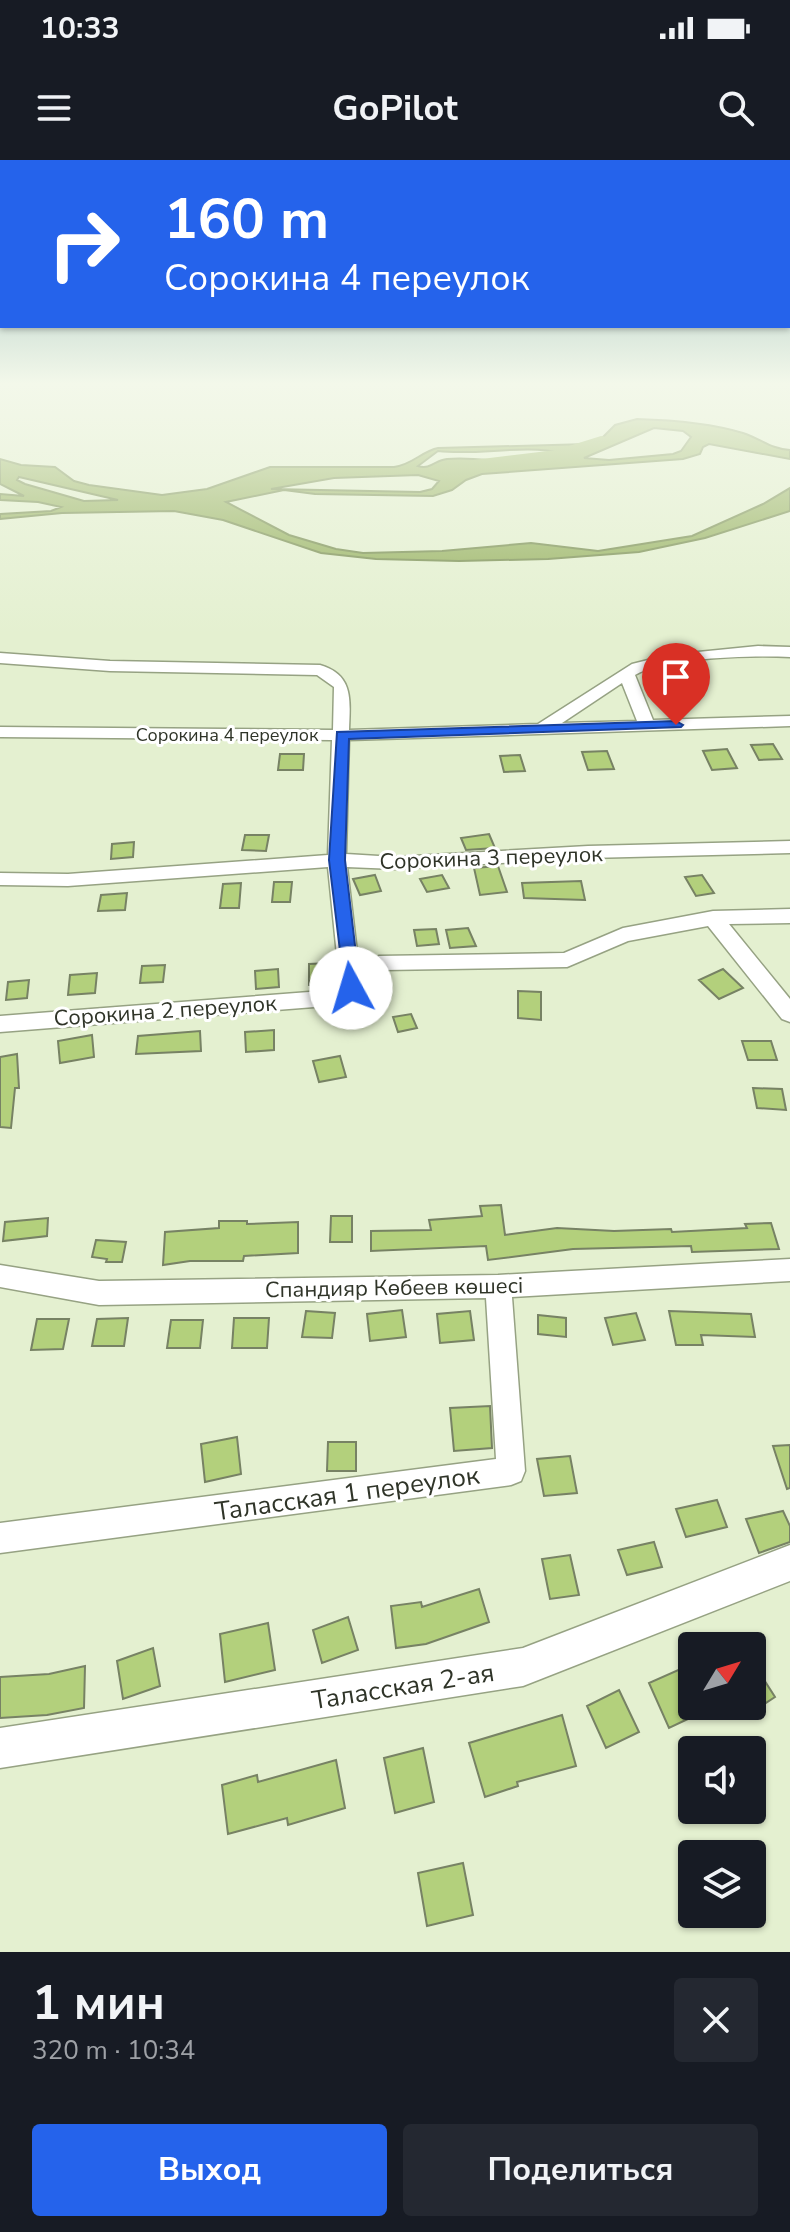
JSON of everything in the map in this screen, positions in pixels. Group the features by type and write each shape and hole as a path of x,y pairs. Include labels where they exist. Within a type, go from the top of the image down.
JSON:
{"street":[{"path":"542,729 637,667 668,660 758,651 790,652"},
{"path":"0,658 110,666 320,670 334,677 342,687 337,860 351,988"},
{"path":"627,673 638,708 648,726"},
{"name":"Сорокина 4 переулок","path":"0,732 342,735 790,721"},
{"name":"Сорокина 3 переулок","path":"0,879 68,880 337,860 395,863 588,852 790,847"},
{"name":"Сорокина 2 переулок","path":"0,1024 340,997 379,963 567,960 623,935 713,918 790,916"},
{"path":"713,918 790,1014"},
{"name":"Спандияр Көбеев көшесі","path":"0,1276 99,1293 498,1286 790,1270"},
{"name":"Таласская 1 переулок","path":"0,1538 511,1471 498,1286"},
{"name":"Таласская 2-ая","path":"0,1748 523,1667 790,1563"}],"shaded area":[{"path":"0,468 56,468 74,481 89,485 162,495 207,489 268,468 567,468 482,474 433,496 315,494 284,490 226,502 289,535 336,549 363,553 442,551 531,543 598,551 692,536 763,504 790,488 790,511 705,538 639,552 548,559 459,561 376,559 321,553 223,520 174,511 62,513 0,519 0,514 51,511 61,507 0,500 0,494 24,496 0,484","holes":["418,475 439,481 432,489 420,492 271,489 334,478","19,477 118,500 84,501 25,484 17,480"]}],"building":[{"path":"773,744 782,759 759,760 751,745"},
{"path":"727,749 737,768 712,770 703,751"},
{"path":"607,751 614,769 588,770 582,752"},
{"path":"280,754 304,754 303,770 278,770"},
{"path":"520,755 525,771 504,772 500,756"},
{"path":"489,834 495,848 466,850 461,838"},
{"path":"245,835 269,835 266,851 242,850"},
{"path":"134,842 133,857 111,859 112,844"},
{"path":"498,866 507,892 480,895 474,868"},
{"path":"375,875 381,891 360,895 353,879"},
{"path":"442,875 449,888 427,892 420,879"},
{"path":"702,875 714,893 696,896 685,877"},
{"path":"581,881 585,900 524,898 522,883"},
{"path":"274,882 292,882 290,902 272,902"},
{"path":"241,883 239,908 220,908 223,884"},
{"path":"127,893 125,910 98,911 101,895"},
{"path":"468,928 476,946 450,948 446,930"},
{"path":"436,929 439,944 417,946 414,930"},
{"path":"330,963 331,984 309,985 309,964"},
{"path":"165,965 163,982 140,983 142,966"},
{"path":"278,969 279,987 256,989 255,971"},
{"path":"723,969 743,988 719,999 699,980"},
{"path":"97,973 95,993 68,995 70,975"},
{"path":"29,980 27,998 6,1000 8,982"},
{"path":"518,991 541,992 541,1020 518,1018"},
{"path":"411,1014 417,1028 398,1032 393,1017"},
{"path":"274,1030 274,1050 246,1052 245,1032"},
{"path":"200,1031 201,1051 136,1054 138,1036"},
{"path":"92,1035 94,1057 60,1063 58,1041"},
{"path":"742,1041 771,1041 777,1060 748,1060"},
{"path":"17,1054 19,1088 15,1088 11,1128 0,1127 0,1057"},
{"path":"340,1056 346,1077 319,1082 313,1061"},
{"path":"753,1088 782,1089 786,1110 757,1108"},
{"path":"501,1205 505,1235 557,1228 614,1231 671,1229 672,1232 747,1228 745,1224 771,1223 779,1249 692,1252 691,1246 573,1249 488,1260 486,1246 371,1251 371,1231 431,1230 429,1220 482,1216 480,1206"},
{"path":"331,1216 352,1216 352,1242 330,1242"},
{"path":"48,1218 47,1236 3,1241 5,1222"},
{"path":"219,1221 247,1221 247,1224 298,1222 298,1253 244,1256 243,1261 190,1261 163,1265 165,1232 219,1228"},
{"path":"96,1240 126,1242 122,1262 106,1262 107,1259 92,1257"},
{"path":"402,1310 406,1337 370,1341 367,1314"},
{"path":"306,1311 335,1313 332,1338 302,1337"},
{"path":"470,1311 474,1340 440,1343 437,1314"},
{"path":"669,1311 751,1314 755,1337 701,1335 703,1345 676,1345"},
{"path":"636,1313 645,1340 613,1345 605,1318"},
{"path":"538,1315 566,1318 566,1337 538,1334"},
{"path":"128,1318 124,1346 92,1346 97,1319"},
{"path":"234,1318 269,1318 267,1348 232,1348"},
{"path":"37,1319 69,1319 63,1349 31,1350"},
{"path":"171,1320 203,1320 200,1348 167,1348"},
{"path":"490,1406 492,1448 454,1451 450,1408"},
{"path":"237,1437 241,1474 205,1482 201,1444"},
{"path":"328,1442 356,1442 356,1471 327,1471"},
{"path":"790,1445 790,1488 787,1489 773,1446"},
{"path":"570,1456 577,1493 544,1496 537,1459"},
{"path":"717,1500 727,1527 686,1537 676,1509"},
{"path":"783,1511 790,1526 790,1542 759,1553 746,1519"},
{"path":"654,1542 662,1567 627,1575 618,1550"},
{"path":"570,1555 579,1595 550,1599 542,1559"},
{"path":"479,1589 489,1622 426,1644 396,1648 391,1606 421,1602 422,1607"},
{"path":"348,1617 358,1650 322,1663 313,1630"},
{"path":"268,1623 275,1670 225,1682 220,1634"},
{"path":"153,1648 160,1686 123,1699 117,1661"},
{"path":"85,1666 84,1708 47,1715 0,1718 0,1677 49,1674"},
{"path":"678,1670 678,1720 686,1720 669,1728 649,1683"},
{"path":"766,1683 775,1697 766,1703"},
{"path":"619,1690 639,1732 606,1748 587,1706"},
{"path":"562,1715 576,1766 517,1782 518,1786 485,1797 469,1743"},
{"path":"423,1748 434,1802 395,1813 384,1758"},
{"path":"336,1760 345,1808 288,1825 287,1818 228,1834 222,1785 257,1775 258,1782"},
{"path":"463,1863 473,1915 427,1926 418,1873"}],"route":[{"path":"351,988 337,860 342,735 676,725"}]}
